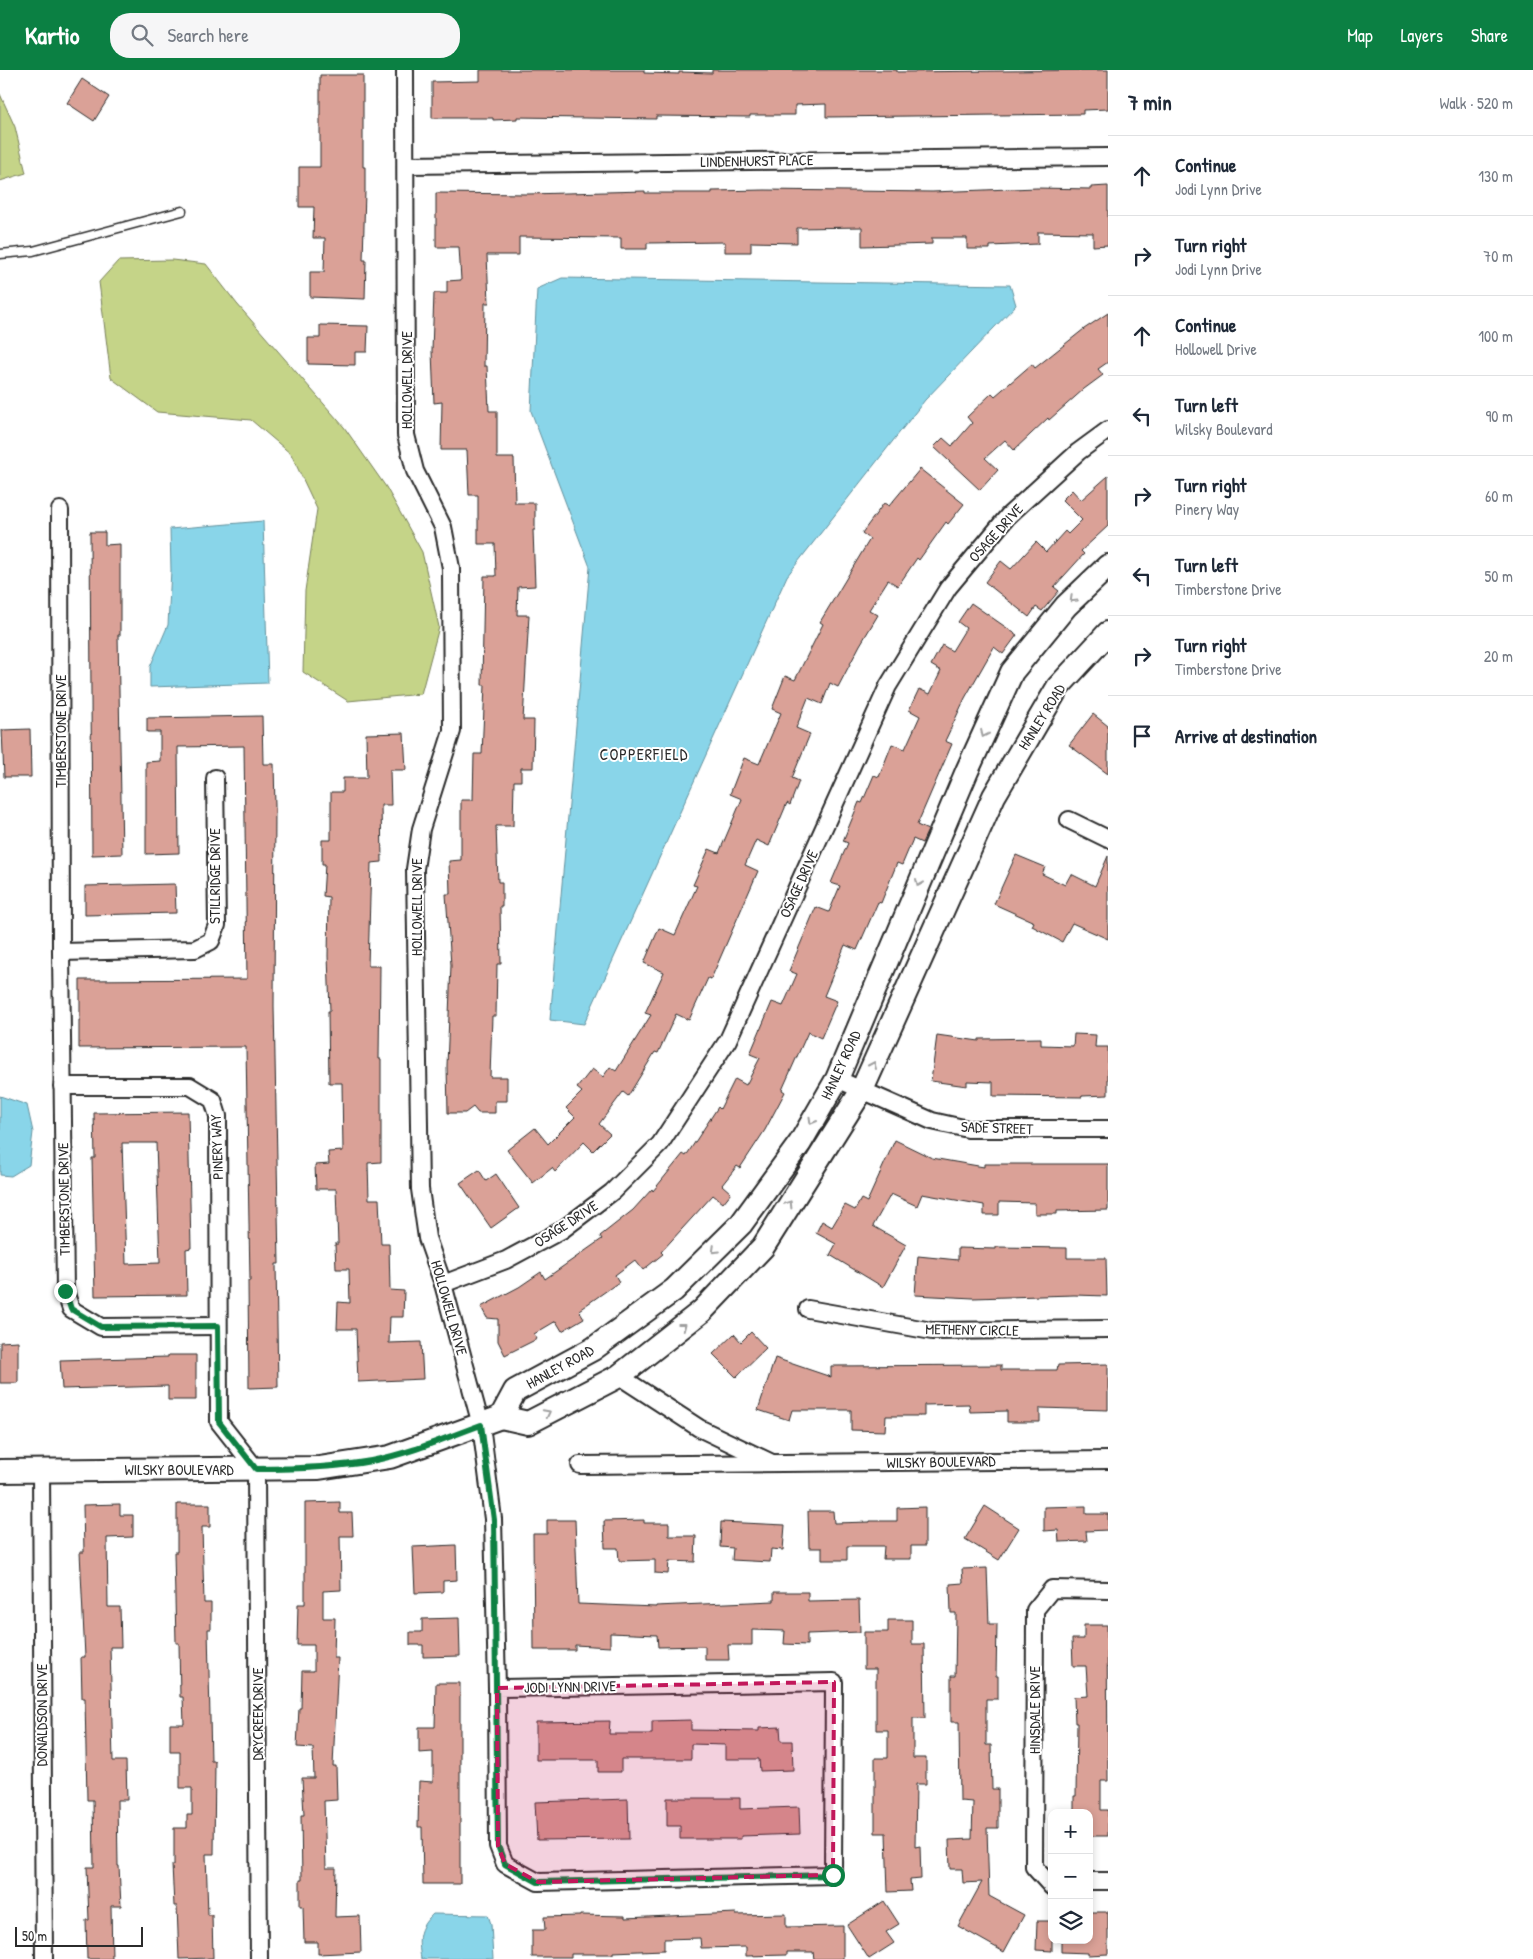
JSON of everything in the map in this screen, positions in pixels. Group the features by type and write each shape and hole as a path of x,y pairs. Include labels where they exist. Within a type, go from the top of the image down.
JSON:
{"main road":[{"name":"HANLEY ROAD","path":"491,1421 515,1391 593,1350 667,1296 741,1224 800,1143 836,1079 967,771 1012,672 1066,606 1108,566"},
{"name":"HANLEY ROAD","path":"491,1421 528,1423 619,1376 702,1311 762,1247 862,1090 994,796 1058,687 1108,633"},
{"name":"WILSKY BOULEVARD","path":"0,1470 319,1468 390,1457 491,1421"}],"street":[{"name":"HOLLOWELL DRIVE","path":"405,70 406,434 415,471 443,527 451,568 452,732 420,829 415,869 420,1189 427,1238 491,1421 497,1688"},
{"name":"LINDENHURST PLACE","path":"406,165 1108,157"},
{"name":"OSAGE DRIVE","path":"443,1284 506,1260 562,1230 612,1192 660,1144 728,1040 888,686 943,596 1008,516 1078,452 1108,430"},
{"name":"TIMBERSTONE DRIVE","path":"60,510 61,952"},
{"name":"STILLRIDGE DRIVE","path":"61,952 195,949 211,941 217,925 214,778"},
{"path":"1069,820 1108,839"},
{"path":"61,952 62,1086"},
{"name":"SADE STREET","path":"836,1079 932,1121 968,1129 1108,1130"},
{"name":"TIMBERSTONE DRIVE","path":"62,1086 65,1291 71,1309 101,1327 218,1326"},
{"name":"PINERY WAY","path":"62,1086 190,1086 213,1100 218,1116 219,1422 256,1469"},
{"name":"METHENY CIRCLE","path":"808,1309 932,1331 1108,1329"},
{"name":"WILSKY BOULEVARD","path":"619,1376 699,1428 774,1464"},
{"name":"WILSKY BOULEVARD","path":"580,1465 1108,1460"},
{"name":"DRYCREEK DRIVE","path":"256,1469 259,1959"},
{"name":"DONALDSON DRIVE","path":"41,1470 44,1959"},
{"name":"HINSDALE DRIVE","path":"1048,1883 1034,1868 1035,1610 1052,1589 1108,1590"},
{"name":"JODI LYNN DRIVE","path":"834,1682 833,1875 538,1882 505,1864 498,1846 497,1688 834,1682"},
{"path":"1093,1881 1108,1880"}],"lane":[{"path":"0,254 33,251 182,211"}],"highlighted area":[{"path":"834,1682 833,1875 538,1882 505,1864 498,1846 497,1688"}],"green space":[{"path":"0,94 15,127 26,173 0,181"},
{"path":"172,260 206,264 237,304 344,427 386,487 422,552 439,627 421,694 348,701 303,672 305,591 317,509 291,454 251,420 157,412 111,378 99,282 118,261"}],"water":[{"path":"562,278 1010,285 1016,305 925,400 787,576 584,1024 550,1020 590,567 531,411 537,289"},
{"path":"263,521 268,683 150,687 150,667 168,625 171,570 170,529"},
{"path":"0,1096 27,1105 33,1132 29,1165 11,1176 0,1175"},
{"path":"433,1914 488,1915 491,1924 493,1959 421,1959 419,1946 421,1930"}],"building":[{"path":"480,70 644,70 644,73 679,74 679,72 712,73 712,70 897,70 897,72 1108,70 1108,109 1083,110 1083,114 826,117 826,104 795,105 795,115 750,115 750,117 656,116 656,119 517,117 517,119 493,120 493,118 432,118 432,82 480,81"},
{"path":"320,75 363,75 363,167 365,167 365,191 363,260 366,260 365,299 310,297 310,272 324,272 325,238 313,238 314,207 299,207 299,167 320,167"},
{"path":"82,79 109,97 94,121 67,103"},
{"path":"1108,186 1108,245 1093,246 1093,233 1038,232 1038,244 990,246 990,249 967,249 967,238 932,238 932,244 862,246 862,227 797,228 797,243 751,242 751,252 725,252 725,242 647,243 647,249 621,249 621,238 519,237 519,255 487,255 489,303 485,303 484,366 487,366 489,411 497,411 497,458 514,458 515,503 535,503 535,530 533,530 535,586 518,587 517,615 529,615 523,720 534,720 533,768 521,768 521,781 514,781 513,826 496,826 498,882 502,882 502,906 500,906 501,964 497,964 496,1016 492,1016 490,1077 507,1077 507,1101 495,1101 495,1113 478,1113 473,1107 465,1113 448,1113 447,1066 451,965 446,894 450,894 449,861 461,860 461,800 473,800 474,754 482,754 485,685 482,685 484,576 496,576 495,544 478,544 478,495 469,495 467,450 441,450 442,402 434,403 432,351 434,293 447,293 447,281 461,280 459,247 436,247 436,193 528,194 645,191 645,193 712,193 712,191 765,190 932,192 1037,188 1091,189 1091,187"},
{"path":"1108,313 1108,362 1098,369 1103,375 1049,420 1048,418 1014,450 1005,440 985,458 998,470 980,490 934,447 943,438 952,446 972,423 967,417 992,393 995,396 1032,364 1035,368 1084,329"},
{"path":"320,325 368,326 367,352 355,352 355,365 308,364 308,338 320,338"},
{"path":"920,469 964,504 948,524 946,522 919,560 917,558 898,586 888,580 869,610 878,615 838,687 830,683 822,704 808,698 796,728 810,734 792,778 799,781 790,805 787,803 769,846 756,840 745,865 758,871 711,979 708,978 689,1020 676,1014 658,1053 655,1052 628,1096 623,1092 599,1124 610,1134 593,1151 584,1142 555,1172 552,1168 533,1183 507,1150 535,1128 548,1144 575,1117 566,1108 582,1092 577,1088 592,1069 603,1077 610,1067 616,1071 651,1015 645,1013 664,972 644,963 659,928 675,935 697,886 693,885 709,849 719,853 742,799 730,794 744,758 759,764 781,713 772,709 785,676 795,680 823,624 820,622 870,539 862,533 884,503 889,506"},
{"path":"1108,476 1108,526 1081,551 1084,554 1054,587 1059,591 1042,611 1036,607 1029,617 985,582 1001,561 1011,569 1036,542 1046,552 1065,531 1068,534 1082,520 1062,500 1072,490 1081,500"},
{"path":"90,532 105,532 105,545 120,544 120,635 118,635 122,854 92,855"},
{"path":"971,603 1017,635 1003,654 994,647 965,698 945,741 952,744 917,825 928,830 922,843 913,839 902,865 897,863 881,903 878,902 857,950 845,945 824,996 837,1001 821,1038 808,1032 782,1090 785,1092 765,1130 740,1168 737,1166 722,1185 731,1193 723,1203 713,1195 661,1252 663,1254 643,1270 635,1260 615,1275 619,1282 579,1310 584,1318 562,1331 556,1321 534,1334 537,1339 505,1355 498,1341 498,1319 487,1318 481,1307 519,1287 541,1272 545,1279 602,1239 600,1236 633,1210 652,1189 653,1191 683,1154 686,1156 718,1107 720,1109 735,1079 746,1085 760,1058 750,1054 772,1002 783,1006 797,974 789,971 816,907 829,912 840,886 831,883 848,843 843,841 859,802 862,803 874,775 879,777 892,744 905,749 920,716 909,710 919,689 930,694 941,671 931,665 942,645 952,651 966,628 958,622"},
{"path":"1093,714 1108,726 1108,774 1069,745"},
{"path":"262,716 263,764 274,764 274,1006 279,1264 276,1264 278,1387 249,1388 248,1281 250,1281 246,1047 79,1048 79,1020 80,980 247,979 244,746 178,747 179,853 146,854 146,762 160,761 160,732 147,732 147,718"},
{"path":"30,729 31,777 4,777 2,730"},
{"path":"404,733 406,770 390,770 391,805 381,805 382,862 371,863 368,966 380,966 381,1162 368,1163 369,1199 379,1199 381,1244 389,1244 390,1290 404,1291 403,1317 390,1317 389,1343 421,1342 423,1379 358,1382 356,1329 337,1329 338,1302 350,1303 349,1269 336,1269 335,1244 338,1244 336,1189 316,1189 315,1165 329,1164 328,1152 343,1151 342,1083 329,1083 329,897 323,896 325,864 322,864 322,840 331,840 331,792 343,792 343,778 367,778 366,734"},
{"path":"1016,855 1045,867 1042,874 1065,885 1071,874 1095,886 1108,856 1108,939 1072,923 1062,942 1032,926 1034,922 994,904"},
{"path":"175,884 176,913 85,915 85,886"},
{"path":"1074,1034 1096,1035 1095,1047 1108,1047 1108,1095 1082,1097 993,1096 993,1082 967,1081 967,1086 931,1081 937,1035 979,1041 979,1039 1041,1038 1041,1045 1073,1046"},
{"path":"188,1112 191,1248 186,1249 187,1295 95,1296 92,1158 95,1158 94,1113","holes":["122,1143 156,1143 160,1263 126,1264"]},
{"path":"895,1140 932,1158 984,1167 984,1164 1108,1164 1108,1210 1057,1211 1057,1214 1035,1214 1035,1203 999,1202 999,1215 984,1215 984,1205 922,1194 917,1206 891,1194 873,1226 906,1245 883,1287 830,1255 836,1244 816,1233 822,1221 832,1227 845,1205 855,1210 861,1199 867,1202"},
{"path":"479,1170 486,1181 496,1174 519,1208 491,1228 460,1183"},
{"path":"996,1247 1067,1248 1067,1258 1106,1258 1107,1296 973,1298 915,1295 918,1256 958,1260 958,1248 996,1249"},
{"path":"751,1332 766,1348 736,1377 713,1354 734,1334 741,1342"},
{"path":"18,1341 18,1383 0,1383 0,1342"},
{"path":"168,1355 196,1355 196,1400 168,1400 168,1386 62,1389 60,1360 168,1357"},
{"path":"775,1358 831,1377 831,1366 1001,1365 1001,1370 1057,1370 1058,1365 1108,1364 1108,1410 1040,1408 1040,1422 1007,1422 1007,1411 970,1412 969,1404 924,1405 924,1416 886,1416 885,1431 851,1430 851,1410 792,1410 789,1420 758,1410"},
{"path":"340,1502 340,1513 352,1513 353,1536 340,1536 341,1590 323,1591 323,1618 335,1618 334,1658 338,1658 333,1766 336,1766 337,1800 324,1801 326,1868 336,1868 335,1917 360,1916 361,1952 318,1954 318,1942 304,1942 303,1906 300,1906 300,1880 302,1880 301,1815 304,1815 302,1778 314,1778 313,1748 297,1747 299,1708 301,1708 302,1671 314,1671 314,1645 297,1645 298,1604 305,1604 305,1503"},
{"path":"120,1504 120,1515 133,1515 133,1537 107,1538 108,1607 120,1607 121,1647 110,1647 113,1761 126,1761 127,1800 117,1800 121,1906 111,1906 112,1959 87,1959 86,1920 89,1920 87,1867 94,1867 93,1800 87,1800 85,1698 82,1698 81,1657 85,1657 80,1552 84,1552 83,1505"},
{"path":"177,1504 210,1504 210,1527 202,1527 204,1603 211,1603 211,1629 208,1629 211,1761 215,1761 214,1854 206,1854 208,1915 212,1915 213,1958 179,1959 177,1906 174,1906 172,1865 174,1865 174,1828 187,1828 187,1815 192,1815 192,1788 180,1788 180,1751 170,1751 170,1724 184,1724 183,1697 180,1697 179,1643 176,1643 174,1552 177,1552"},
{"path":"985,1506 1019,1528 999,1560 965,1539"},
{"path":"1086,1506 1086,1514 1108,1514 1108,1530 1086,1531 1087,1541 1059,1542 1058,1530 1044,1531 1044,1507"},
{"path":"925,1507 925,1546 911,1546 911,1559 883,1559 884,1546 847,1546 847,1560 822,1560 822,1548 809,1548 808,1511 833,1511 834,1523 870,1522 897,1521 897,1508"},
{"path":"547,1520 575,1520 578,1604 656,1607 774,1601 774,1592 808,1592 808,1601 859,1600 860,1632 807,1634 807,1645 784,1644 785,1631 752,1630 752,1645 728,1645 729,1660 705,1660 705,1646 658,1647 657,1635 610,1633 610,1647 575,1645 575,1650 534,1650 533,1534 547,1534"},
{"path":"644,1520 644,1523 669,1523 669,1536 696,1536 695,1562 669,1561 668,1574 655,1573 655,1560 619,1561 618,1548 605,1548 604,1521"},
{"path":"721,1522 785,1525 783,1550 771,1549 770,1562 732,1560 733,1548 720,1547"},
{"path":"456,1545 457,1580 443,1581 443,1592 415,1593 413,1547"},
{"path":"987,1568 989,1624 997,1624 996,1676 998,1676 998,1699 986,1699 986,1745 991,1745 992,1789 998,1789 998,1828 987,1828 989,1896 1024,1915 1004,1952 958,1926 982,1882 963,1883 962,1869 950,1869 949,1840 972,1839 973,1802 960,1801 959,1722 951,1722 951,1676 955,1676 956,1613 951,1613 950,1584 963,1583 962,1569"},
{"path":"459,1618 460,1656 423,1657 423,1645 410,1645 410,1632 422,1632 422,1619"},
{"path":"888,1620 912,1620 912,1644 924,1644 925,1718 913,1718 913,1758 926,1758 926,1784 916,1784 915,1847 920,1846 921,1879 910,1880 911,1891 888,1892 886,1833 875,1833 875,1758 888,1758 888,1730 876,1730 876,1669 864,1669 864,1632 888,1632"},
{"path":"1084,1625 1107,1625 1108,1781 1101,1781 1101,1810 1108,1810 1108,1836 1093,1836 1093,1809 1074,1809 1074,1796 1076,1796 1077,1723 1075,1723 1074,1697 1088,1696 1086,1666 1073,1666 1072,1639 1084,1639"},
{"path":"436,1683 460,1683 460,1884 423,1884 422,1827 418,1827 419,1781 433,1782 433,1752 419,1753 419,1727 435,1727"},
{"path":"691,1720 691,1730 759,1731 759,1728 780,1727 781,1741 792,1741 793,1770 760,1771 759,1759 725,1759 725,1745 691,1744 691,1759 621,1759 621,1772 598,1772 598,1760 536,1760 536,1722 610,1721 609,1734 652,1734 652,1721"},
{"path":"667,1798 740,1798 740,1809 799,1807 800,1834 741,1836 741,1839 680,1839 680,1826 667,1826"},
{"path":"628,1799 629,1839 537,1840 535,1802"},
{"path":"884,1901 899,1924 886,1932 894,1943 869,1959 847,1925"},
{"path":"1093,1912 1108,1912 1108,1954 1088,1955 1088,1953 1061,1952 1061,1944 1093,1944"},
{"path":"736,1913 736,1915 786,1914 786,1927 843,1926 843,1959 814,1959 813,1952 787,1952 787,1955 746,1956 746,1947 701,1948 700,1938 664,1939 664,1950 613,1952 613,1954 571,1954 571,1957 532,1957 532,1930 545,1930 544,1917 580,1915 625,1916 625,1918"},
{"path":"1037,1921 1048,1921 1048,1944 1052,1944 1052,1951 1036,1950"}],"district":[{"name":"COPPERFIELD","path":"644,754"}],"route":[{"path":"65,1291 71,1309 101,1327 218,1326 219,1422 256,1469 319,1468 372,1461 390,1457 481,1425 494,1520 498,1846 505,1864 538,1882 833,1875"}]}
